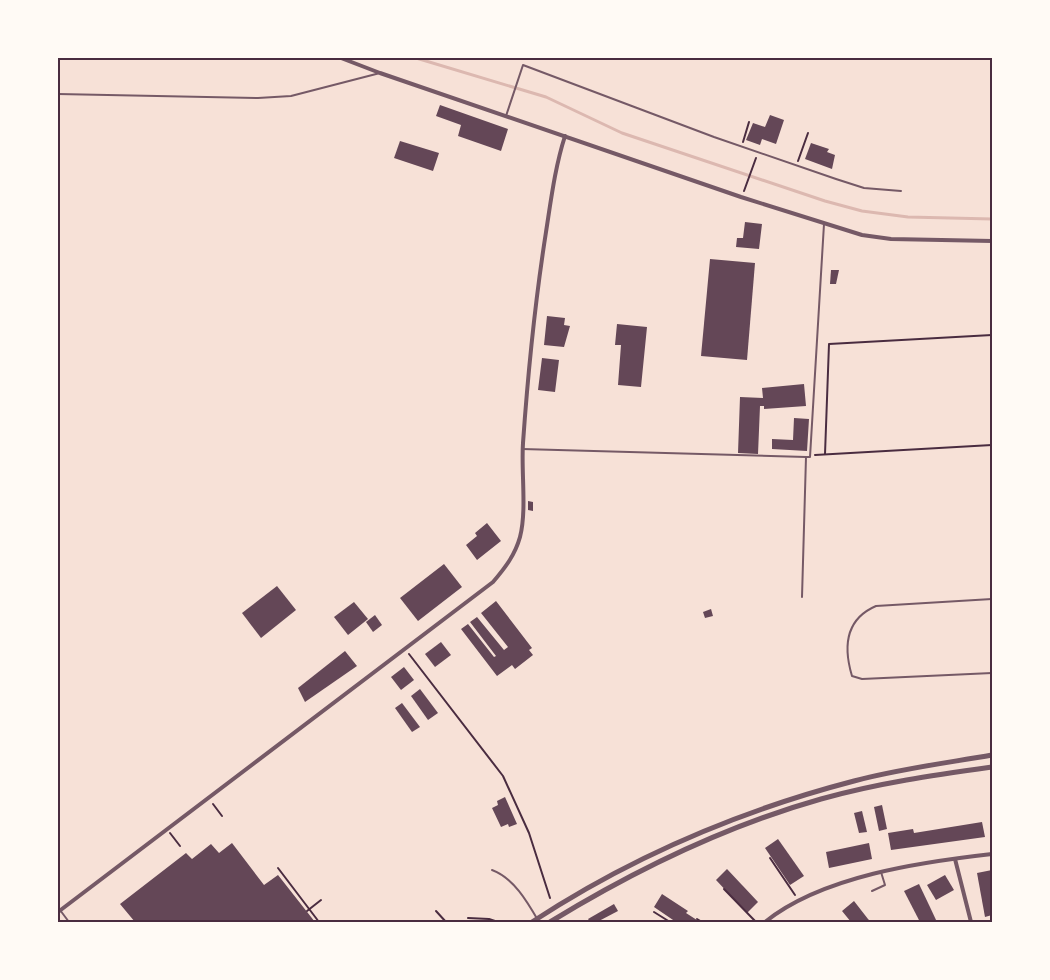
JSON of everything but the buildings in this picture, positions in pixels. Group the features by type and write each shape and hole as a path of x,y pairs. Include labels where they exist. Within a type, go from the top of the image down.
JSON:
{"street":[{"path":"340,58 824,224 862,235 891,239 992,241"},
{"path":"59,911 405,650 493,582 507,566 516,550 521,535 522,449 538,285 558,157 565,136"},
{"path":"532,922 538,921 597,882 659,851 752,812 856,780 992,755"},
{"path":"550,922 600,892 664,860 725,832 787,809 893,782 992,767"},
{"path":"765,922 799,901 815,894 882,872 992,854"},
{"path":"955,859 971,922"}],"lane":[{"path":"506,116 523,65 741,147 797,166 864,188 901,191"},
{"path":"58,94 258,98 291,96 380,73"},
{"path":"522,449 810,457 824,224"},
{"path":"802,597 806,457"},
{"path":"992,599 876,606 864,611 854,621 849,636 852,676 862,679 992,673"},
{"path":"492,870 502,873 511,882 538,921"},
{"path":"872,892 885,885 882,872"},
{"path":"59,911 69,922"}],"path":[{"path":"741,147 749,122"},
{"path":"797,166 808,133"},
{"path":"746,186 758,152"},
{"path":"824,454 829,344 992,336"},
{"path":"810,457 824,454 992,445"},
{"path":"405,650 503,776 529,833 550,898"},
{"path":"208,798 222,816"},
{"path":"172,836 180,846"},
{"path":"770,858 799,901"},
{"path":"278,868 308,911 319,922"},
{"path":"724,889 756,922"},
{"path":"308,911 321,900"},
{"path":"436,911 446,922"},
{"path":"654,912 670,922"},
{"path":"468,918 489,919 498,922"},
{"path":"697,919 702,922"}],"waterway":[{"path":"416,58 546,97 622,133 825,201 862,211 908,217 992,219"}]}
